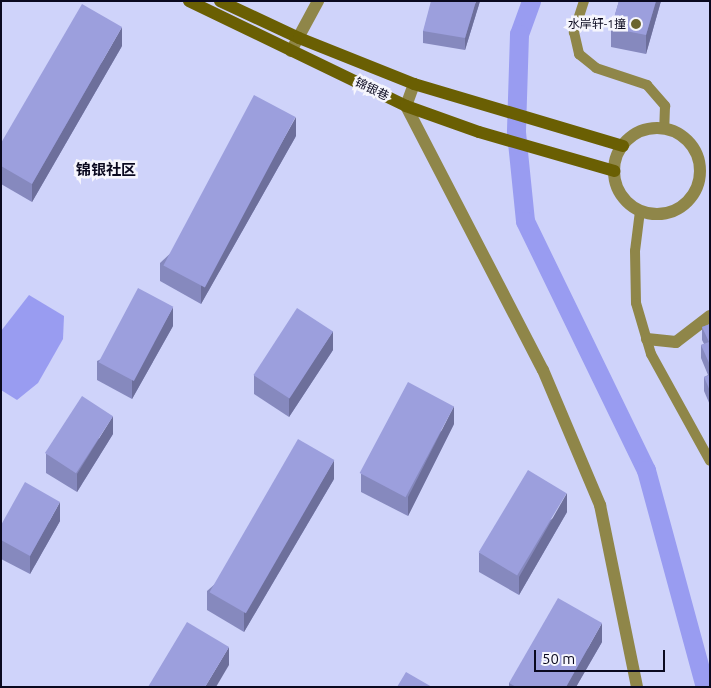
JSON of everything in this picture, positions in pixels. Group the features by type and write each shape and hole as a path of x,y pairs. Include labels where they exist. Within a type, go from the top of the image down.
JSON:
{"main road":[{"name":"锦银巷","path":"190,1 406,106 479,132 562,158 614,171"},
{"name":"锦银巷","path":"220,1 299,38 414,84 484,103 569,132 623,146"}],"street":[{"path":"291,51 318,1"},
{"path":"414,84 406,106 543,370 600,505 637,687"},
{"path":"664,129 681,136 694,149 705,175 680,208 654,214 640,211 620,192 614,171 623,146 643,131 664,129"},
{"path":"647,339 676,342 710,316"}],"lane":[{"path":"584,1 574,32 579,54 596,68 647,84 665,106 664,129"},
{"path":"640,211 635,251 636,303 651,354 710,461"}],"water":[{"path":"29,295 64,316 63,339 38,383 17,400 1,390 1,331"}],"building":[{"path":"431,1 476,1 465,38 423,31"},
{"path":"619,1 656,1 646,35 611,28"},
{"path":"82,4 122,27 32,184 1,166 1,143"},
{"path":"254,95 295,117 205,287 163,265"},
{"path":"138,288 173,307 134,381 99,362"},
{"path":"297,308 333,331 289,399 253,375"},
{"path":"710,324 710,365 701,345 709,342 702,327"},
{"path":"710,375 710,391 704,377"},
{"path":"408,382 454,406 406,497 360,473"},
{"path":"82,396 113,416 76,473 45,453"},
{"path":"298,439 334,460 246,613 210,592"},
{"path":"528,470 567,493 517,575 479,552"},
{"path":"25,482 60,502 30,556 1,540 1,525"},
{"path":"558,598 602,623 566,687 516,687 509,683"},
{"path":"187,622 229,647 205,687 148,687"},
{"path":"406,672 432,687 397,687"}],"waterway":[{"path":"531,1 519,34 516,132 525,221 646,470 705,687"}],"place":[{"name":"水岸轩-1撞","path":"636,24"}],"district":[{"name":"锦银社区","path":"106,170"}]}
